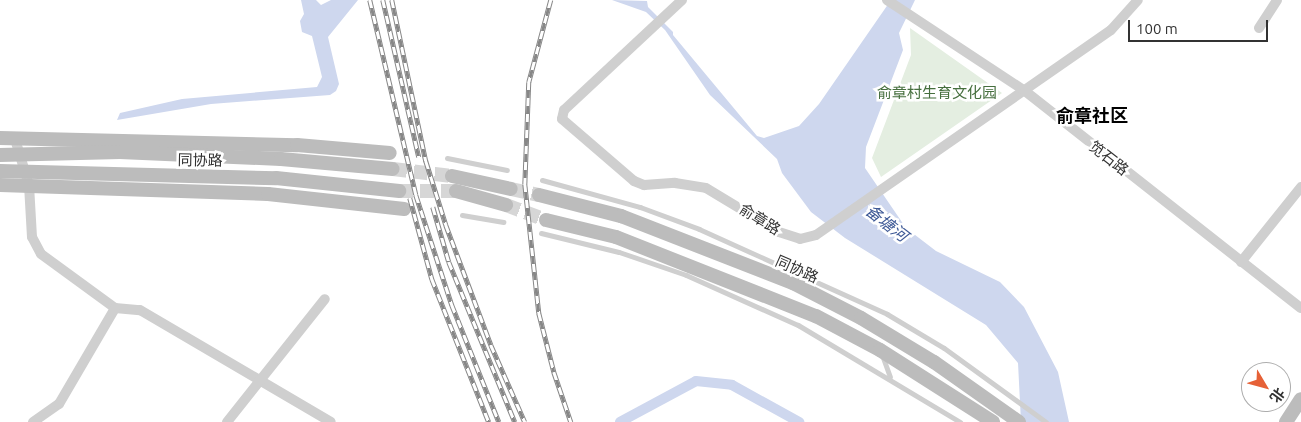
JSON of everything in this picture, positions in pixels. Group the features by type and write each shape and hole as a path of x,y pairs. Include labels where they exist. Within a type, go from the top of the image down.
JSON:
{"main road":[{"path":"0,138 297,145 390,153"},
{"path":"80,139 120,152"},
{"name":"同协路","path":"0,155 21,156 120,152 281,158 393,170"},
{"name":"同协路","path":"0,171 28,178 276,178 400,191"},
{"path":"452,176 511,189"},
{"path":"0,185 28,178 268,194 404,209"},
{"path":"456,191 506,205"},
{"name":"同协路","path":"539,194 621,216 793,284 861,318 926,357 1019,422"},
{"path":"543,226 616,237 680,260 816,316 880,350 993,422"},
{"path":"1286,422 1301,399"}],"street":[{"name":"俞章路","path":"682,0 662,16 564,110 562,119 634,181 644,185 675,182 706,188 788,236 800,239 816,235 1025,91 1111,30 1138,0"},
{"name":"笕石路","path":"886,0 1025,91 1301,308"},
{"path":"1259,28 1277,0"},
{"path":"15,139 28,178 32,237 41,254 116,308 140,310 331,422"},
{"path":"1241,262 1301,187"},
{"path":"227,422 325,299"},
{"path":"33,422 59,404 116,308"}],"lane":[{"path":"448,158 508,170"},
{"path":"542,180 640,208 770,260 887,314 1007,393 1046,422"},
{"path":"462,215 503,222"},
{"path":"543,226 686,275 798,325 890,377 960,422"},
{"path":"880,350 890,377"}],"green space":[{"name":"俞章村生育文化园","path":"910,28 1002,93 881,177 872,158 911,55"}],"water":[{"path":"301,0 316,0 321,5 331,0 358,0 328,37 339,84 336,91 330,95 211,104 117,120 120,113 182,99 317,87 322,77 312,36 302,32 300,21 304,14"},
{"name":"备塘河","path":"612,0 647,1 648,7 673,32 673,35 757,136 764,138 799,126 819,104 891,0 915,0 899,33 903,50 866,147 865,168 906,228 936,251 1000,282 1024,307 1058,372 1069,422 1021,422 1018,363 986,325 845,238 811,212 782,173 777,159 710,95 665,30 646,12"}],"waterway":[{"path":"620,422 696,381 732,385 799,422"}],"tunnel":[{"path":"393,169 452,176"},
{"path":"511,189 539,195"},
{"path":"399,191 456,191"},
{"path":"506,205 546,220"}],"railway":[{"path":"370,0 416,195 452,305 499,422"},
{"path":"383,0 419,157"},
{"path":"392,0 426,161 446,225 491,345 525,422"},
{"path":"551,0 529,82 525,184 539,313 554,372 571,422"},
{"path":"410,198 432,279 489,422"},
{"path":"433,207 449,262 515,422"}],"district":[{"name":"俞章社区","path":"1092,115"}]}
